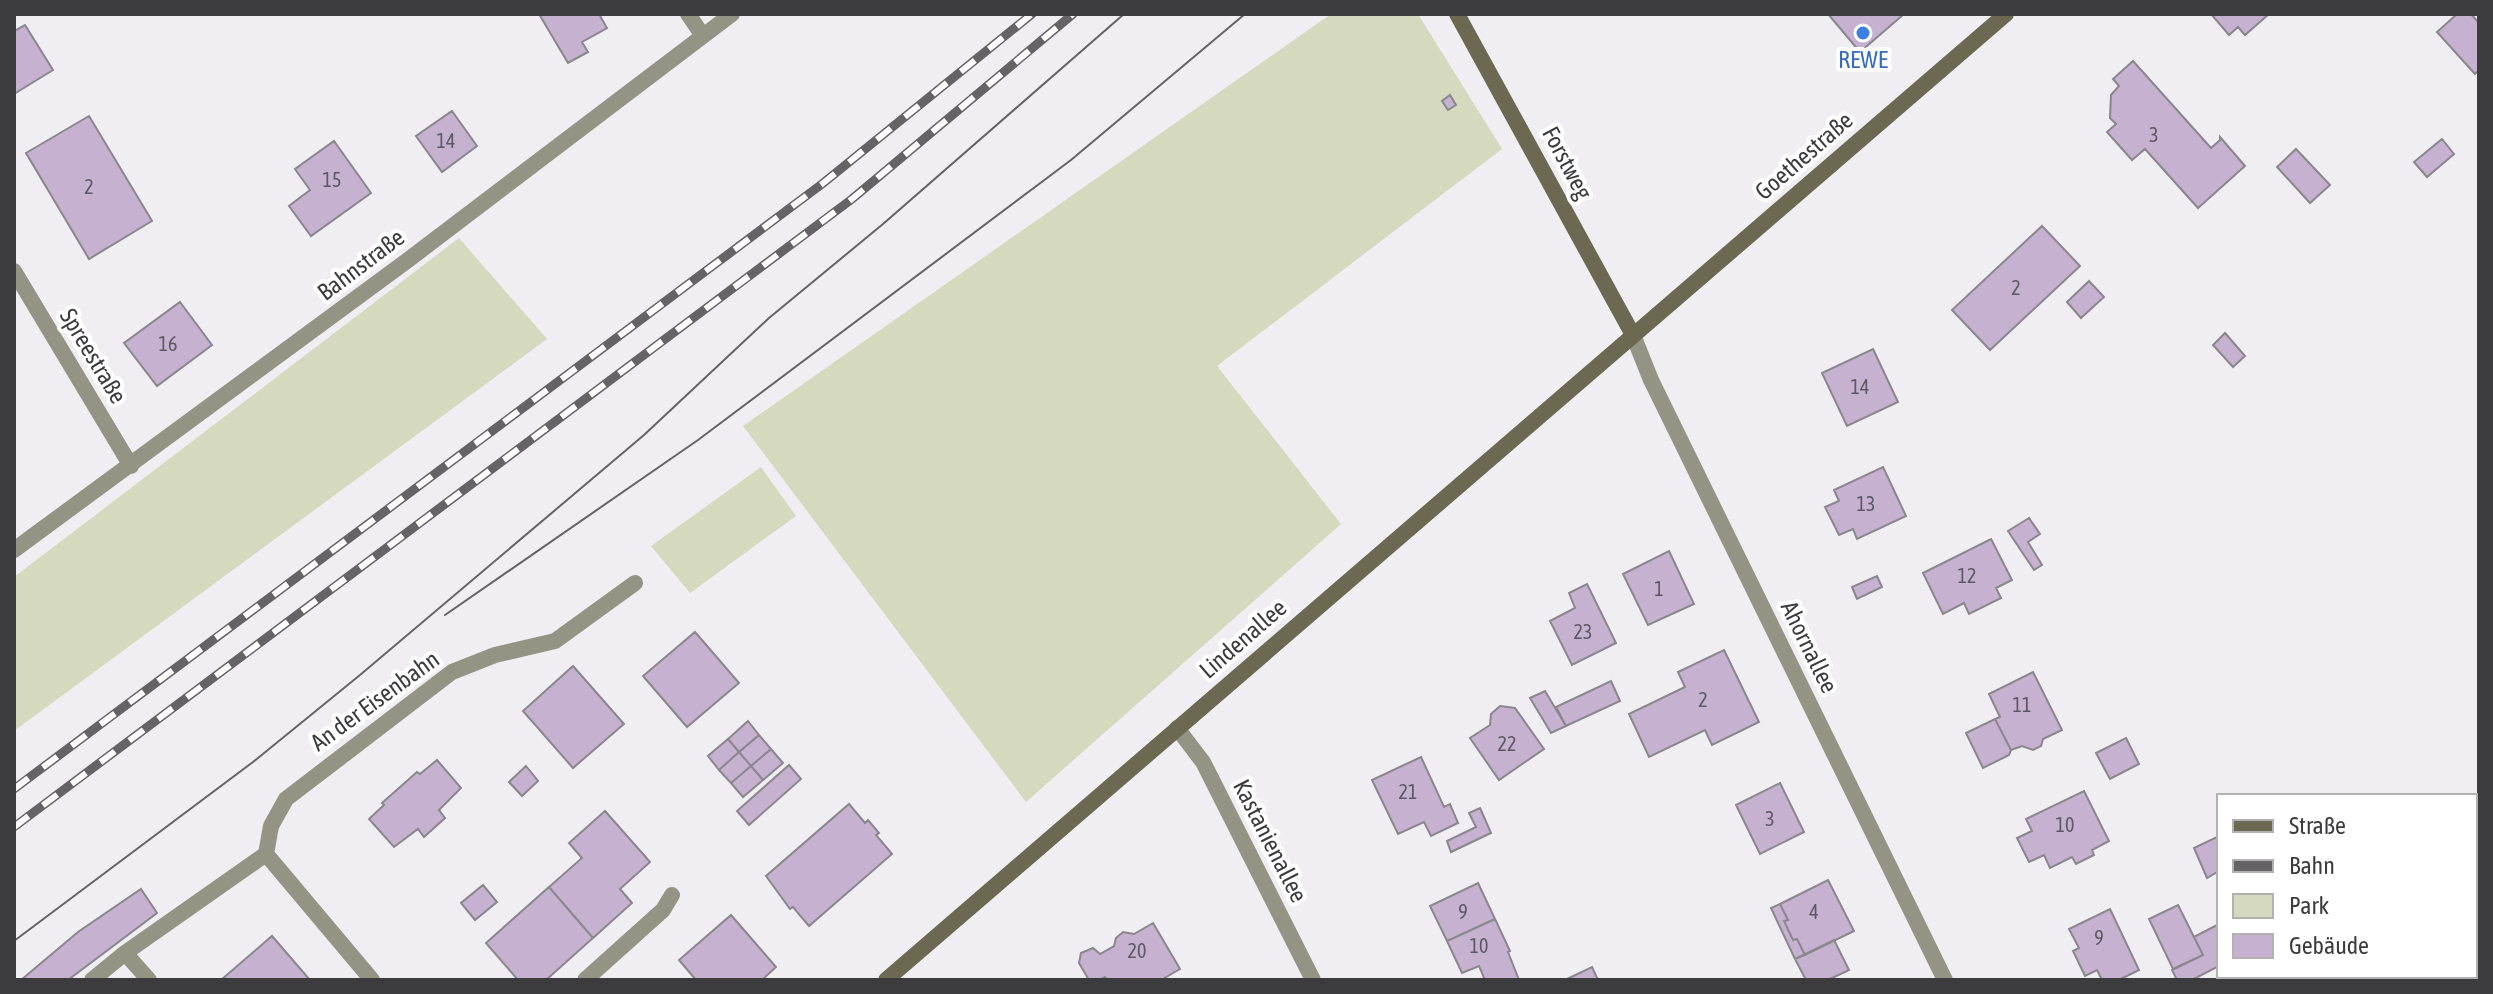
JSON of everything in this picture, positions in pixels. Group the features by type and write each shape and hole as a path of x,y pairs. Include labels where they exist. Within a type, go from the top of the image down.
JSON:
{"main road":[{"name":"Forstweg","path":"1457,14 1633,335"},
{"name":"Goethestraße","path":"1633,335 2006,14"},
{"name":"Lindenallee","path":"886,980 1633,335"}],"street":[{"path":"688,14 703,36"},
{"name":"Bahnstraße","path":"14,550 468,215 732,14"},
{"name":"Spreestraße","path":"14,271 131,466"},
{"name":"Ahornallee","path":"1633,335 1651,380 1945,980"},
{"name":"An der Eisenbahn","path":"266,854 271,826 286,799 452,672 495,655 555,641 635,583"},
{"name":"Kastanienallee","path":"1177,728 1203,762 1313,980"},
{"path":"92,980 125,953 266,854 372,980"},
{"path":"585,980 663,910 672,895"},
{"path":"125,953 149,980"}],"green space":[{"path":"1331,14 1418,14 1502,149 1217,366 1341,524 1026,802 743,426"},
{"path":"459,238 547,339 14,731 14,577"},
{"path":"761,467 796,516 690,593 651,546"}],"building":[{"path":"539,14 599,14 607,28 582,42 588,52 568,63"},
{"name":"REWE","path":"1828,14 1904,14 1860,52"},
{"path":"2211,14 2269,14 2245,35 2238,27 2229,35"},
{"path":"2457,14 2471,14 2479,23 2479,70 2475,74 2437,32"},
{"path":"25,25 53,70 14,94 14,31"},
{"path":"2133,61 2211,148 2220,137 2245,166 2198,208 2145,149 2132,160 2107,132 2116,124 2110,118 2111,95 2119,86 2113,79"},
{"path":"1450,95 1456,105 1448,110 1442,101"},
{"path":"452,111 477,146 442,172 416,136"},
{"path":"89,116 152,221 89,259 26,153"},
{"path":"2442,139 2454,154 2427,177 2414,162"},
{"path":"334,141 371,193 311,236 289,206 310,190 295,169"},
{"path":"2296,149 2330,185 2310,203 2277,167"},
{"path":"2042,226 2080,266 1990,350 1952,310"},
{"path":"2089,281 2104,297 2081,318 2067,302"},
{"path":"180,302 212,345 157,386 124,343"},
{"path":"2225,333 2245,356 2233,367 2213,345"},
{"path":"1873,349 1898,402 1847,426 1822,373"},
{"path":"1883,467 1906,516 1857,539 1853,529 1839,535 1825,507 1839,501 1834,490"},
{"path":"2029,518 2040,534 2028,542 2042,565 2034,570 2008,531"},
{"path":"1991,539 2012,580 1996,588 2001,598 1969,614 1964,603 1943,614 1923,573"},
{"path":"1669,551 1694,604 1648,625 1623,574"},
{"path":"1877,576 1882,587 1857,599 1852,587"},
{"path":"1587,584 1616,643 1572,665 1550,621 1575,608 1569,593"},
{"path":"695,632 739,683 687,727 643,676"},
{"path":"1724,650 1759,722 1712,745 1705,730 1649,757 1629,714 1685,687 1678,672"},
{"path":"573,666 624,724 573,768 523,711"},
{"path":"2033,672 2062,730 2043,739 2041,746 2033,750 2022,746 2011,750 1995,719 2000,717 1989,694"},
{"path":"1611,681 1620,701 1566,726 1556,707"},
{"path":"1545,691 1566,726 1551,733 1530,698"},
{"path":"1500,706 1515,708 1544,749 1499,780 1470,738 1490,725 1491,714"},
{"path":"1995,719 2011,750 2009,755 1983,768 1966,733"},
{"path":"748,721 759,735 739,752 728,739"},
{"path":"759,735 771,749 751,766 739,752"},
{"path":"2126,738 2139,764 2110,779 2096,753"},
{"path":"728,739 739,752 719,770 708,756"},
{"path":"771,749 783,763 763,780 751,766"},
{"path":"739,752 751,766 731,783 719,770"},
{"path":"1421,757 1444,807 1450,804 1458,823 1431,836 1424,822 1398,834 1372,780"},
{"path":"437,760 461,788 439,810 445,818 424,837 418,829 394,847 369,819 417,772 420,774"},
{"path":"789,765 801,779 749,825 737,811"},
{"path":"526,766 538,781 522,796 509,782"},
{"path":"751,766 763,780 743,797 731,783"},
{"path":"1780,783 1804,832 1760,854 1736,805"},
{"path":"2084,791 2109,841 2092,850 2094,855 2076,864 2072,857 2050,868 2044,855 2029,862 2017,838 2032,831 2026,819"},
{"path":"849,804 865,823 868,820 892,854 809,926 793,907 790,909 766,876"},
{"path":"1480,808 1491,833 1451,852 1447,841 1476,827 1469,813"},
{"path":"605,811 650,862 620,889 632,903 593,938 549,887 582,858 569,843"},
{"path":"2217,837 2217,872 2207,878 2194,848"},
{"path":"1828,880 1854,931 1805,955 1797,939 1793,940 1780,904"},
{"path":"1478,883 1495,919 1447,941 1430,906"},
{"path":"483,885 497,902 475,920 461,903"},
{"path":"549,887 593,938 546,980 518,980 486,943"},
{"path":"141,889 157,913 68,980 21,980 78,932"},
{"path":"1780,904 1793,940 1797,939 1805,955 1795,959 1771,908"},
{"path":"2178,905 2203,955 2173,969 2149,919"},
{"path":"2110,909 2139,970 2119,980 2102,980 2097,970 2085,976 2073,951 2079,948 2069,929"},
{"path":"731,915 776,967 762,980 696,980 679,960"},
{"path":"1495,919 1519,980 1485,980 1479,966 1462,973 1447,941"},
{"path":"1153,923 1180,969 1161,980 1107,980 1105,977 1089,980 1079,963 1081,953 1093,948 1100,954 1114,946 1116,938 1123,932 1134,934"},
{"path":"2217,925 2217,967 2192,980 2177,980 2172,970 2203,955 2194,937"},
{"path":"272,936 310,980 221,980"},
{"path":"1834,940 1849,970 1828,980 1806,980 1795,959"},
{"path":"1592,967 1598,980 1567,979"}],"tram line":[{"path":"14,941 253,762 360,675 644,435 769,318 883,224 1124,14"},
{"path":"445,615 698,440 1071,160 1245,14"}],"railway":[{"path":"14,789 822,184 1032,14"},
{"path":"14,827 852,199 1073,14"}],"place":[{"name":"REWE","path":"1863,33"}]}
